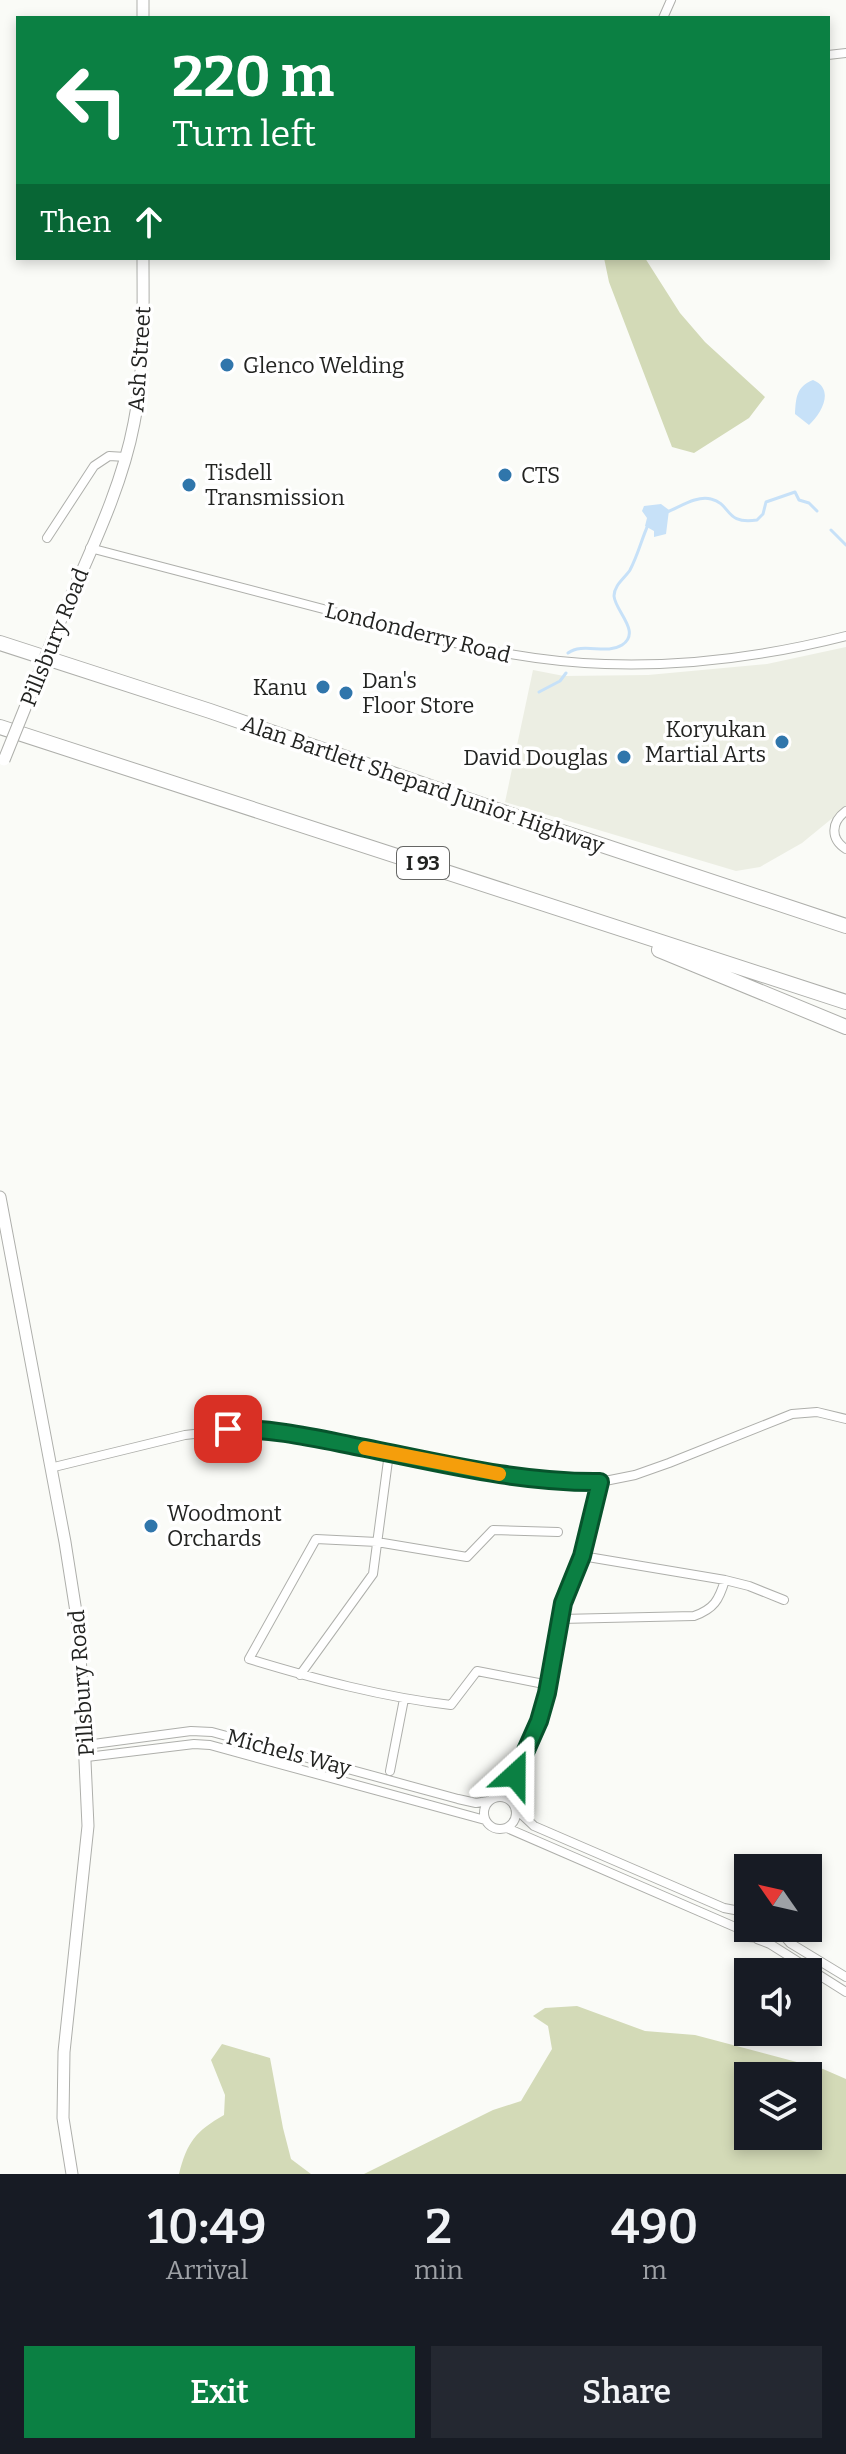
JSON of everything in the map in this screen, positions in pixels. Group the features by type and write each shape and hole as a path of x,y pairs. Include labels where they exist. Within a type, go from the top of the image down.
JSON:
{"highway":[{"name":"Alan Bartlett Shepard Junior Highway","path":"0,643 846,926"},
{"name":"I 93","path":"0,727 846,1002"},
{"path":"566,912 846,1027"}],"street":[{"name":"Ash Street","path":"90,548 126,457 134,424 143,360 143,260"},
{"path":"47,538 94,466 109,456 126,457"},
{"name":"Pillsbury Road","path":"2,766 90,548"},
{"name":"Londonderry Road","path":"90,548 447,643 518,657 604,664 691,663 767,654 846,636"},
{"path":"846,811 838,818 834,831 838,843 846,849"},
{"name":"Pillsbury Road","path":"0,1197 79,1631 86,1751 86,1849 64,2052 63,2118 72,2174"},
{"path":"50,1468 209,1431 249,1428 543,1481 600,1482 635,1475 669,1463 792,1414 817,1412 846,1419"},
{"path":"300,1675 373,1574 389,1453"},
{"path":"507,1798 539,1721 549,1685 560,1619 582,1556 600,1482"},
{"path":"549,1685 477,1671 451,1705 404,1699 300,1675 249,1659 316,1539 377,1542 467,1557 493,1530 558,1532"},
{"path":"582,1556 725,1580 784,1600"},
{"path":"560,1619 694,1616 711,1610 725,1580"},
{"path":"390,1771 404,1699"},
{"name":"Michels Way","path":"86,1751 181,1732 212,1732 458,1799 476,1803 488,1801"},
{"name":"Michels Way","path":"86,1751 210,1745 485,1820"},
{"path":"734,1909 724,1908 534,1826 507,1798 497,1796 488,1801 483,1810 485,1820 493,1828 507,1828 734,1927"},
{"path":"507,1828 515,1819 516,1809"},
{"path":"765,1942 846,1992"},
{"path":"789,1942 846,1977"}],"shaded area":[{"path":"846,647 846,807 802,843 760,867 736,871 505,802 533,670 564,676 648,675 767,664"}],"green space":[{"path":"604,260 646,260 680,313 705,342 765,397 749,418 694,453 672,447 609,282"},
{"path":"577,2006 645,2031 695,2035 797,2062 734,2062 734,2150 822,2150 822,2069 846,2079 846,2174 364,2174 493,2110 521,2101 552,2049 548,2026 533,2016 545,2008"},
{"path":"222,2044 270,2058 291,2159 311,2174 179,2174 194,2138 224,2115 225,2095 211,2060"}],"water":[{"path":"813,380 820,384 825,395 822,408 809,425 795,414 795,408 800,390"},
{"path":"661,504 669,510 666,534 654,537 654,531 645,526 647,518 642,511 644,506"}],"waterway":[{"path":"667,512 706,498 718,502 739,520 757,520 763,514 766,502 795,492 799,500 809,503 817,511"},
{"path":"568,653 581,649 616,648 627,640 629,628 615,602 614,592 630,570 648,525"},
{"path":"831,530 846,545"},
{"path":"539,692 560,681 566,673"}],"slow traffic":[{"path":"365,1448 499,1474"}],"place":[{"name":"Glenco Welding","path":"227,365"},
{"name":"CTS","path":"505,475"},
{"name":"Tisdell Transmission","path":"189,485"},
{"name":"Kanu","path":"323,687"},
{"name":"Dan's Floor Store","path":"346,693"},
{"name":"Koryukan Martial Arts","path":"782,742"},
{"name":"David Douglas","path":"624,757"},
{"name":"Woodmont Orchards","path":"151,1526"}],"route":[{"path":"228,1429 249,1428 310,1437 517,1478 600,1482 582,1556 563,1603 539,1721 515,1775"}]}
